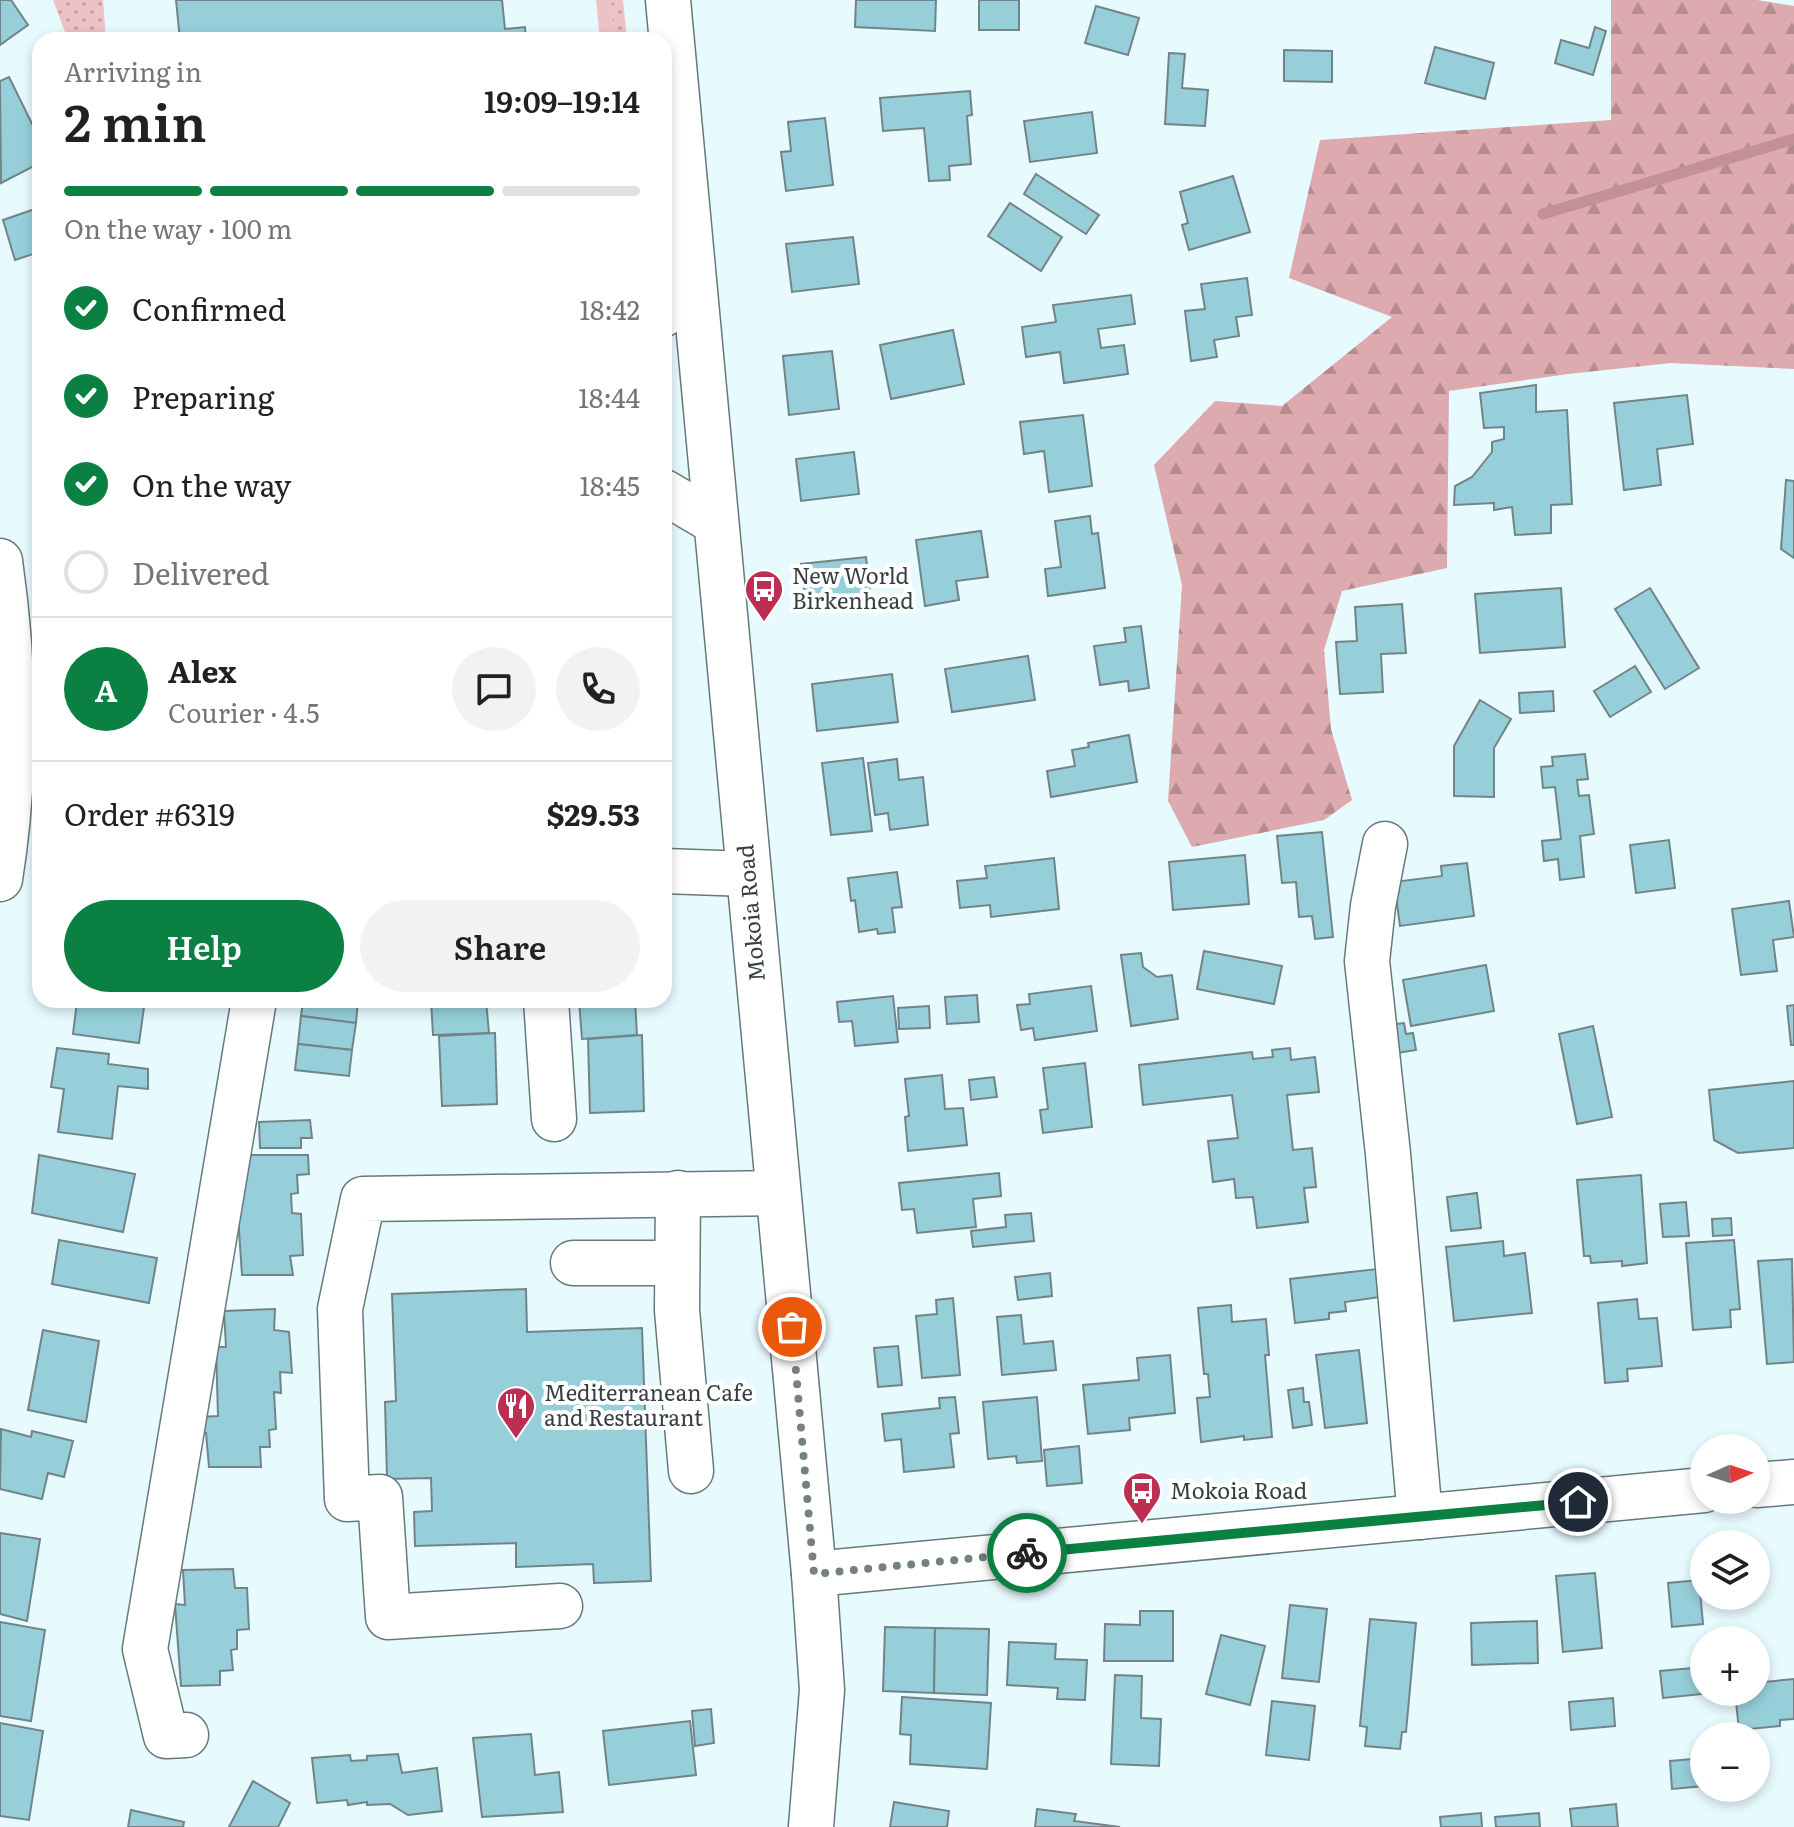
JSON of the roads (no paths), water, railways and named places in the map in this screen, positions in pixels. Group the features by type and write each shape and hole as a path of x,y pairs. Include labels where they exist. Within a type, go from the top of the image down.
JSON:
{"main road":[{"name":"Mokoia Road","path":"668,0 669,32"},
{"name":"Mokoia Road","path":"672,148 679,300 715,522 814,1574 822,1690 811,1827"},
{"path":"672,497 715,522"},
{"path":"0,561 24,616 0,879"},
{"path":"1385,844 1373,906 1367,961 1388,1154 1420,1517"},
{"path":"672,871 748,874"},
{"path":"186,1735 166,1736 145,1649 253,1008"},
{"path":"547,1008 554,1119"},
{"path":"678,1193 677,1310 691,1471"},
{"path":"560,1606 388,1617 380,1497 347,1499 340,1309 363,1199 778,1193"},
{"path":"573,1263 677,1263"},
{"path":"1770,1484 1794,1482"},
{"path":"814,1574 1690,1491"}],"waterway":[{"path":"1543,214 1794,139"}],"place":[{"name":"New World Birkenhead","path":"764,623"},
{"name":"Mediterranean Cafe and Restaurant","path":"516,1440"},
{"name":"Mokoia Road","path":"1142,1525"}]}
